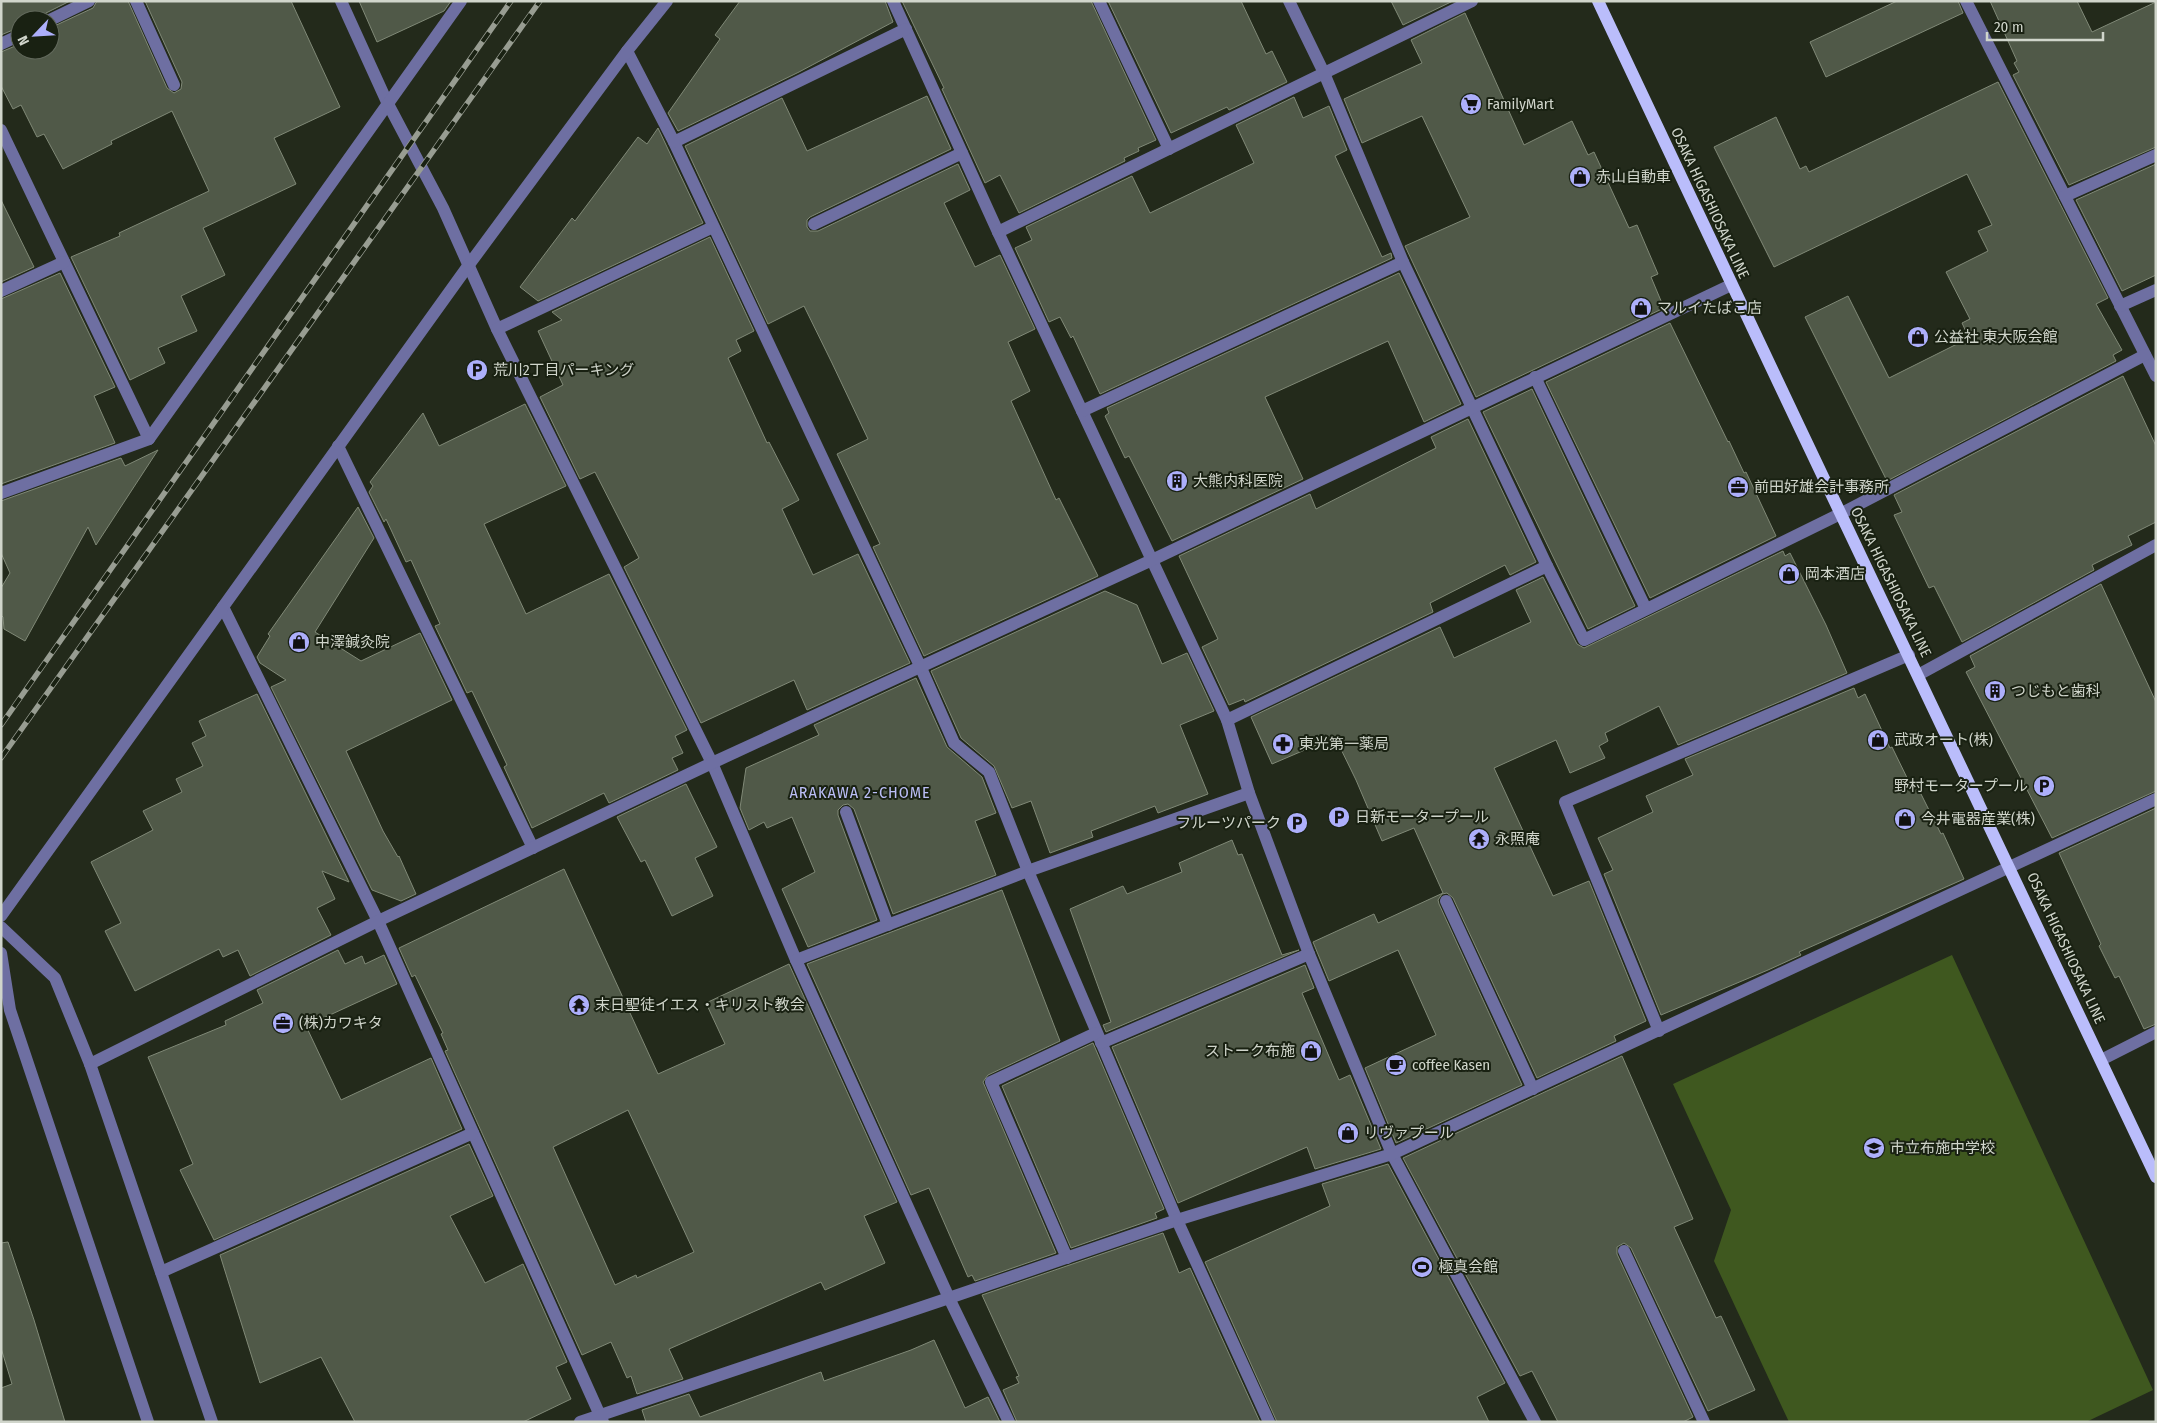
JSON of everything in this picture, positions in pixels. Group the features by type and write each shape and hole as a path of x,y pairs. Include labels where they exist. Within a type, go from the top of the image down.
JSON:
{"main road":[{"name":"OSAKA HIGASHIOSAKA LINE","path":"1598,1 1731,285 2010,867 2156,1177"}],"street":[{"path":"60,15 88,1"},
{"path":"136,1 174,85"},
{"path":"341,1 387,102 443,208 497,329 712,764 796,960 950,1298 1009,1422"},
{"path":"1,493 149,439 387,102 461,1"},
{"path":"1,916 468,266 627,51 667,1"},
{"path":"893,1 998,232 1226,720 1249,793 1308,954 1392,1154 1535,1422"},
{"path":"1099,1 1169,149"},
{"path":"1290,1 1324,74 1403,262 1584,640 1840,514 2145,355"},
{"path":"998,232 1472,1"},
{"path":"1966,1 2156,376"},
{"path":"674,142 906,29"},
{"path":"627,51 674,142 921,668 954,743 990,772 1028,871 1177,1220 1269,1422"},
{"path":"1,130 149,439"},
{"path":"814,224 962,153"},
{"path":"2065,196 2156,155"},
{"path":"497,329 713,227"},
{"path":"1,291 64,262"},
{"path":"1082,411 1403,262"},
{"path":"90,1064 378,921 1152,560 1731,285"},
{"path":"2120,306 2156,290"},
{"path":"1535,377 1646,609"},
{"path":"338,446 533,848"},
{"path":"1918,675 2156,545"},
{"path":"1226,720 1547,566"},
{"path":"223,607 378,921 602,1419"},
{"path":"1659,1031 1565,802 1908,655"},
{"path":"796,960 1028,871 1249,793"},
{"path":"580,1422 602,1419 1177,1220 1392,1154 2156,799"},
{"path":"846,812 888,925"},
{"path":"1446,901 1532,1089"},
{"path":"1,927 55,978 90,1064 212,1422"},
{"path":"1,953 10,1010 148,1422"},
{"path":"1067,1258 991,1082 1308,954"},
{"path":"2101,1060 2156,1032"},
{"path":"161,1272 473,1133"},
{"path":"1624,1251 1704,1422"}],"green space":[{"name":"市立布施中学校","path":"1952,955 2153,1390 2086,1422 1789,1422 1714,1261 1731,1210 1673,1084"}],"building":[{"path":"1,1 70,1 52,10 10,10 10,31 1,35"},
{"path":"97,1 128,1 167,88 174,93 181,89 182,82 145,1 291,1 340,107 274,138 296,184 203,228 225,275 181,296 197,331 158,348 165,363 130,380 71,257 120,236 119,233 209,191 172,111 111,141 112,144 63,169 44,134 37,137 21,105 13,109 1,86 1,52 10,48 10,60 60,60 60,23 93,8"},
{"path":"359,1 451,1 444,11 377,42"},
{"path":"740,1 885,1 893,22 799,72 678,131 668,113 720,39 715,35"},
{"path":"902,1 1091,1 1156,140 1138,148 1139,151 1124,158 1125,161 1019,213 1000,175 985,183 942,89 944,88"},
{"path":"1108,1 1241,1 1266,54 1272,51 1287,82 1229,110 1227,107 1171,133"},
{"path":"1391,1 1453,1 1403,25"},
{"path":"1897,1 1958,1 1963,13 1826,77 1810,42"},
{"path":"1990,1 2077,1 2092,32 2156,2 2156,147 2069,185 2013,75 2019,72 2014,63 2017,61"},
{"path":"1465,13 1524,145 1572,121 1588,155 1594,152 1629,228 1637,225 1658,274 1651,277 1664,308 1476,397 1405,246 1470,217 1422,116 1362,143 1344,99 1422,63 1411,40"},
{"path":"1998,82 2108,298 2096,304 2122,350 2113,355 2116,361 1887,481 1805,317 1848,296 1889,378 1969,338 1962,323 1970,319 1946,272 1988,251 1978,231 1992,225 1967,174 1774,267 1714,147 1776,117 1800,169 1806,166 1809,172"},
{"path":"927,96 951,149 810,217 807,220 807,227 810,231 818,231 958,164 970,190 944,203 975,267 1000,255 1035,329 1008,342 1030,391 1011,401 1056,500 1059,498 1098,576 924,656 873,547 880,544 837,454 868,439 804,306 768,324 685,146 782,98 807,151"},
{"path":"1294,97 1303,118 1329,106 1347,150 1335,156 1382,257 1391,253 1392,258 1100,394 1073,336 1071,338 1060,317 1049,322 1015,248 1032,240 1026,227 1132,176 1150,213 1254,163 1236,125"},
{"path":"658,128 703,223 538,301 520,287 572,218 575,221 638,137 647,144"},
{"path":"2156,164 2156,275 2122,291 2076,200"},
{"path":"1,200 34,267 1,282"},
{"path":"710,237 754,331 736,340 741,351 728,358 767,443 769,442 799,500 782,509 813,575 858,554 910,663 807,710 794,680 701,723 624,567 639,558 595,472 580,479 540,397 563,385 538,331 562,320 552,312"},
{"path":"60,273 115,387 94,396 115,443 1,484 1,299"},
{"path":"1399,273 1461,404 1424,422 1388,341 1265,397 1303,479 1172,541 1129,456 1125,458 1105,416 1109,413 1107,408"},
{"path":"1670,323 1728,442 1744,473 1746,472 1776,536 1650,598 1546,382"},
{"path":"2123,376 2156,446 2156,522 2128,536 2132,545 2092,565 2094,570 1962,642 1934,586 1929,588 1894,515 1902,512 1894,495"},
{"path":"1532,389 1635,606 1588,629 1483,412"},
{"path":"525,404 566,486 484,524 526,614 609,574 687,730 675,736 683,753 672,758 678,770 609,803 604,793 532,828 504,767 507,765 472,691 467,693 435,626 440,624 411,560 406,562 386,519 384,522 369,492 373,486 370,482 423,413 439,446"},
{"path":"1468,419 1536,562 1510,575 1505,565 1430,603 1433,612 1245,702 1244,699 1229,705 1202,647 1218,639 1179,556 1310,494 1316,509 1436,448 1431,437"},
{"path":"158,450 96,545 88,527 25,641 4,629 3,617 1,615 1,588 10,573 1,553 1,501 121,458 125,466"},
{"path":"358,507 374,538 315,632 361,661 420,633 452,700 346,751 383,831 399,856 416,894 401,901 372,890 271,687 286,680 260,663 257,657 270,636 268,634"},
{"path":"1783,551 1785,556 1790,553 1826,625 1847,673 1678,745 1659,706 1605,733 1608,741 1599,746 1605,758 1570,773 1556,740 1494,768 1553,896 1589,881 1646,1021 1614,1036 1616,1041 1537,1078 1453,898 1447,893 1442,894 1438,900 1439,904 1522,1085 1396,1143 1365,1068 1436,1035 1398,950 1329,981 1313,942 1374,914 1378,923 1443,893 1414,828 1382,841 1335,737 1272,764 1251,717 1440,627 1454,658 1531,622 1516,590 1543,577 1577,644 1584,648"},
{"path":"2101,584 2156,702 2156,791 2052,838 1966,672 1975,667 1970,656"},
{"path":"1105,591 1137,605 1162,664 1187,653 1214,711 1180,725 1208,794 1158,813 1155,806 1091,831 1093,837 1050,853 1031,801 1012,808 994,766 961,738 931,671"},
{"path":"916,678 947,747 982,777 996,813 975,821 996,875 893,914 854,809 848,804 843,805 838,810 838,815 877,920 808,947 782,889 815,872 792,817 767,828 764,822 749,830 740,808 746,768 819,735 814,725"},
{"path":"1854,688 1858,698 1865,694 1890,748 1892,747 1912,788 1917,786 1941,834 1943,833 1964,879 1799,952 1801,955 1768,970 1661,1015 1604,874 1613,870 1598,838 1653,812 1646,796 1693,775 1685,759"},
{"path":"257,694 349,882 322,871 335,899 317,908 331,935 250,976 238,950 223,957 219,949 135,991 105,931 121,923 91,862 153,830 143,811 182,792 176,779 203,766 192,743 206,736 199,721"},
{"path":"686,784 717,847 695,858 713,896 672,916 645,860 641,862 617,817"},
{"path":"2156,808 2156,1024 2144,1029 2119,976 2115,978 2099,946 2101,944 2059,853"},
{"path":"1232,840 1238,855 1242,854 1282,955 1299,950 1106,1032 1103,1025 1111,1022 1070,909 1123,886 1127,894 1182,872 1179,863"},
{"path":"564,869 658,1074 725,1044 706,1003 789,964 897,1202 864,1216 885,1263 825,1290 821,1282 669,1349 683,1379 637,1394 631,1376 627,1378 611,1342 582,1355 445,1051 448,1050 441,1034 443,1033 415,975 412,977 399,948","holes":["628,1110 694,1252 637,1278 636,1275 615,1285 553,1147"]},
{"path":"1002,890 1060,1041 988,1075 983,1082 1056,1253 975,1281 972,1275 968,1277 929,1188 911,1195 807,964"},
{"path":"338,950 345,964 362,956 365,964 384,955 397,984 306,1026 341,1100 431,1058 462,1129 214,1240 180,1170 193,1164 148,1057 226,1025 225,1021 263,1003 257,990"},
{"path":"1305,965 1314,988 1302,993 1339,1080 1350,1075 1381,1149 1315,1169 1307,1147 1178,1203 1112,1047"},
{"path":"1093,1043 1164,1209 1155,1213 1157,1218 1071,1248 1002,1086"},
{"path":"1622,1056 1693,1219 1674,1227 1716,1318 1721,1316 1755,1390 1708,1411 1631,1248 1624,1243 1617,1247 1617,1254 1693,1417 1683,1422 1558,1422 1532,1371 1520,1376 1403,1158"},
{"path":"469,1144 493,1196 450,1216 485,1283 523,1264 567,1362 556,1367 571,1399 523,1422 355,1422 321,1357 260,1383 220,1255"},
{"path":"1388,1164 1505,1383 1477,1397 1489,1422 1277,1422 1205,1262 1330,1206 1322,1184"},
{"path":"1163,1233 1179,1273 1190,1268 1260,1422 1017,1422 1003,1390 1019,1383 1016,1377 1019,1376 982,1295"},
{"path":"8,1242 65,1422 1,1422 1,1388 12,1384 1,1348 1,1243"},
{"path":"934,1340 965,1408 988,1397 1000,1422 646,1422 642,1410 689,1394 700,1417 821,1372 824,1381"}],"railway":[{"path":"1,725 511,1"},
{"path":"1,758 540,1"}],"place":[{"name":"FamilyMart","path":"1471,104"},
{"name":"赤山自動車","path":"1580,177"},
{"name":"マルイたばこ店","path":"1641,308"},
{"name":"公益社 東大阪会館","path":"1918,337"},
{"name":"荒川2丁目パーキング","path":"477,370"},
{"name":"大熊内科医院","path":"1177,481"},
{"name":"前田好雄会計事務所","path":"1738,487"},
{"name":"岡本酒店","path":"1789,574"},
{"name":"中澤鍼灸院","path":"299,642"},
{"name":"つじもと歯科","path":"1995,691"},
{"name":"武政オート(株)","path":"1878,740"},
{"name":"東光第一薬局","path":"1283,744"},
{"name":"野村モータープール","path":"2044,786"},
{"name":"日新モータープール","path":"1339,817"},
{"name":"今井電器産業(株)","path":"1905,819"},
{"name":"フルーツパーク","path":"1297,823"},
{"name":"永照庵","path":"1479,839"},
{"name":"末日聖徒イエス・キリスト教会","path":"579,1005"},
{"name":"(株)カワキタ","path":"283,1023"},
{"name":"ストーク布施","path":"1311,1051"},
{"name":"coffee Kasen","path":"1396,1065"},
{"name":"リヴァプール","path":"1348,1133"},
{"name":"市立布施中学校","path":"1874,1148"},
{"name":"極真会館","path":"1422,1267"}],"district":[{"name":"ARAKAWA 2-CHOME","path":"860,792"}]}
